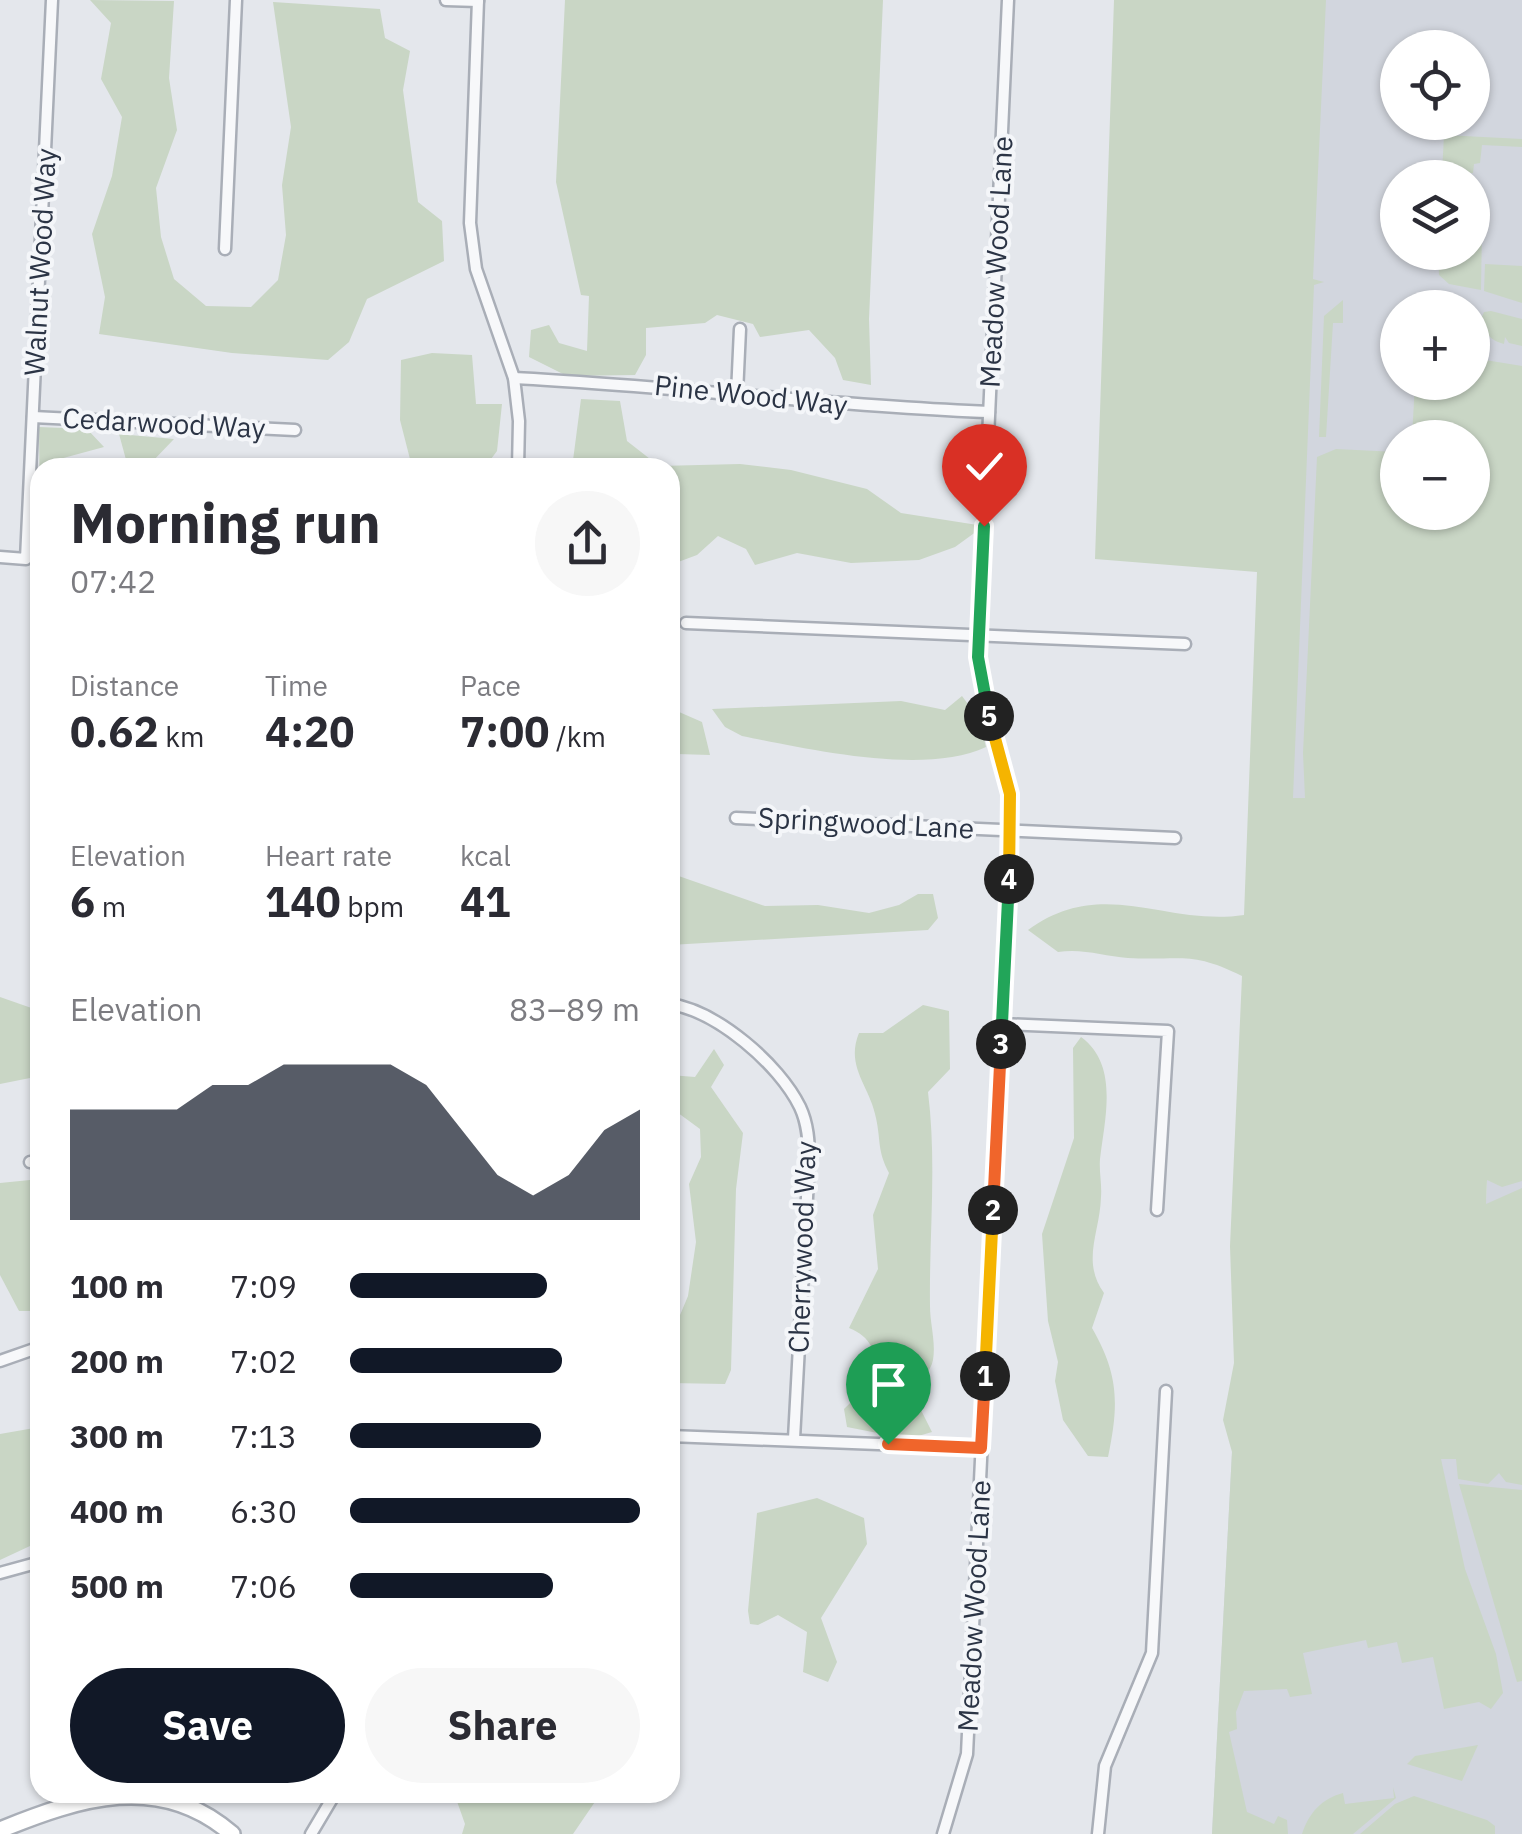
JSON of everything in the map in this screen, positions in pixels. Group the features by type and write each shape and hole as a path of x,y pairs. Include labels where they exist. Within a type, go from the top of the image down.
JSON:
{"street":[{"name":"Walnut Wood Way","path":"31,458 52,0"},
{"path":"224,249 236,0"},
{"path":"446,0 478,1 470,223 476,269 514,378 520,421 518,458"},
{"name":"Meadow Wood Lane","path":"944,1834 966,1754 1012,830 1006,768 982,692 979,635 1008,0"},
{"path":"736,394 740,330"},
{"name":"Pine Wood Way","path":"514,378 736,394 817,404 989,412"},
{"name":"Cedarwood Way","path":"33,417 295,430"},
{"name":"Walnut Wood Way","path":"0,557 26,559 30,482"},
{"path":"686,623 1185,644"},
{"name":"Springwood Lane","path":"736,818 1176,838"},
{"name":"Cherrywood Way","path":"680,1006 700,1011 722,1024 785,1084 803,1114 808,1160 794,1439"},
{"path":"1002,1024 1168,1031 1157,1210"},
{"path":"0,1362 30,1351"},
{"path":"1098,1834 1106,1766 1152,1653 1166,1391"},
{"path":"680,1436 981,1448"},
{"path":"0,1573 30,1565"},
{"path":"0,1830 73,1803"},
{"path":"182,1803 232,1834"},
{"path":"311,1834 329,1803"}],"shaded area":[{"path":"1316,0 1522,0 1522,812 1279,798"},
{"path":"1522,1116 1522,1834 1212,1834 1232,1452 1485,1228 1487,1176"}],"green space":[{"path":"90,0 174,1 169,78 177,130 156,188 161,237 174,279 206,306 251,307 278,280 286,235 282,185 291,127 273,2 380,9 385,38 410,51 403,90 418,202 442,221 444,261 367,299 349,342 328,360 232,353 99,334 105,297 92,234 112,176 122,117 101,79 111,23"},
{"path":"565,0 883,0 869,319 871,385 843,380 835,358 809,330 760,337 753,324 717,315 705,323 646,328 646,355 635,375 567,376 529,357 531,330 549,325 559,343 587,351 589,296 581,295 556,182"},
{"path":"1114,0 1326,0 1313,279 1324,282 1314,285 1293,798 1305,798 1303,753 1317,457 1336,449 1380,451 1380,530 1490,530 1490,420 1413,420 1414,400 1490,400 1490,361 1522,366 1522,1181 1502,1187 1487,1180 1486,1204 1522,1188 1522,1485 1506,1482 1499,1473 1488,1484 1458,1479 1456,1459 1441,1459 1465,1569 1496,1654 1503,1693 1491,1709 1479,1702 1444,1709 1433,1657 1402,1663 1397,1642 1368,1648 1366,1640 1303,1653 1312,1694 1290,1697 1287,1689 1244,1691 1236,1712 1237,1729 1229,1732 1247,1812 1274,1824 1278,1816 1287,1820 1288,1834 1212,1834 1232,1452 1223,1420 1234,1363 1230,1246 1242,976 1185,958 1058,952 1028,930 1056,914 1082,906 1109,904 1188,915 1244,915 1257,572 1095,559"},
{"path":"1522,139 1522,147 1482,145 1480,160 1443,160 1444,140"},
{"path":"1490,264 1522,266 1522,303 1484,290 1485,270 1490,270"},
{"path":"1439,270 1481,270 1481,290 1449,284"},
{"path":"1343,300 1343,323 1333,323 1326,437 1319,437 1324,316"},
{"path":"1490,311 1522,319 1522,346 1509,343 1505,337 1504,344 1490,336"},
{"path":"432,353 472,355 476,404 502,404 497,451 492,458 410,458 400,420 401,360"},
{"path":"581,399 620,401 627,441 649,458 573,458"},
{"path":"39,427 87,429 104,447 63,458 39,458"},
{"path":"119,434 174,439 156,458 126,458"},
{"path":"740,464 791,470 867,489 901,513 984,526 955,547 919,560 851,563 797,553 755,565 746,549 718,536 697,555 680,561 680,465"},
{"path":"962,696 979,719 986,747 931,759 866,757 742,736 725,727 712,709 901,701 945,710"},
{"path":"680,712 702,722 710,755 680,754"},
{"path":"680,876 765,906 818,905 869,913 899,905 918,894 933,894 938,918 928,930 680,944"},
{"path":"0,997 30,1008 30,1078 0,1084"},
{"path":"923,1005 949,1011 950,1069 928,1092 934,1353 930,1368 912,1392 932,1432 908,1439 847,1427 844,1409 879,1375 871,1346 849,1328 878,1269 873,1215 889,1173 873,1107 857,1066 855,1045 859,1033 883,1033"},
{"path":"1081,1037 1101,1062 1107,1093 1093,1258 1097,1281 1104,1293 1092,1328 1112,1375 1114,1390 1108,1457 1088,1456 1063,1420 1055,1381 1058,1362 1048,1321 1042,1234 1074,1138 1073,1048"},
{"path":"714,1049 724,1065 711,1087 743,1133 736,1189 731,1370 725,1384 680,1383 680,1315 688,1296 696,1242 689,1184 701,1157 700,1129 680,1114 680,1076 695,1077"},
{"path":"30,1180 30,1311 19,1311 0,1275 0,1183"},
{"path":"30,1429 30,1546 0,1560 0,1434"},
{"path":"1459,1484 1522,1490 1522,1681 1517,1682"},
{"path":"817,1498 864,1518 867,1544 821,1618 837,1662 828,1682 803,1672 807,1632 778,1615 758,1625 750,1624 748,1611 757,1513"},
{"path":"1478,1745 1462,1781 1407,1764 1415,1756"},
{"path":"1393,1787 1396,1798 1353,1834 1302,1834 1312,1813 1328,1799 1343,1793 1345,1804 1394,1798"},
{"path":"1414,1796 1487,1820 1495,1826 1495,1834 1360,1834 1395,1804"},
{"path":"458,1803 594,1803 573,1834 462,1834 465,1824"}],"route":[{"path":"888,1444 981,1448 1012,814 1006,768 982,692 979,669 984,526"}]}
